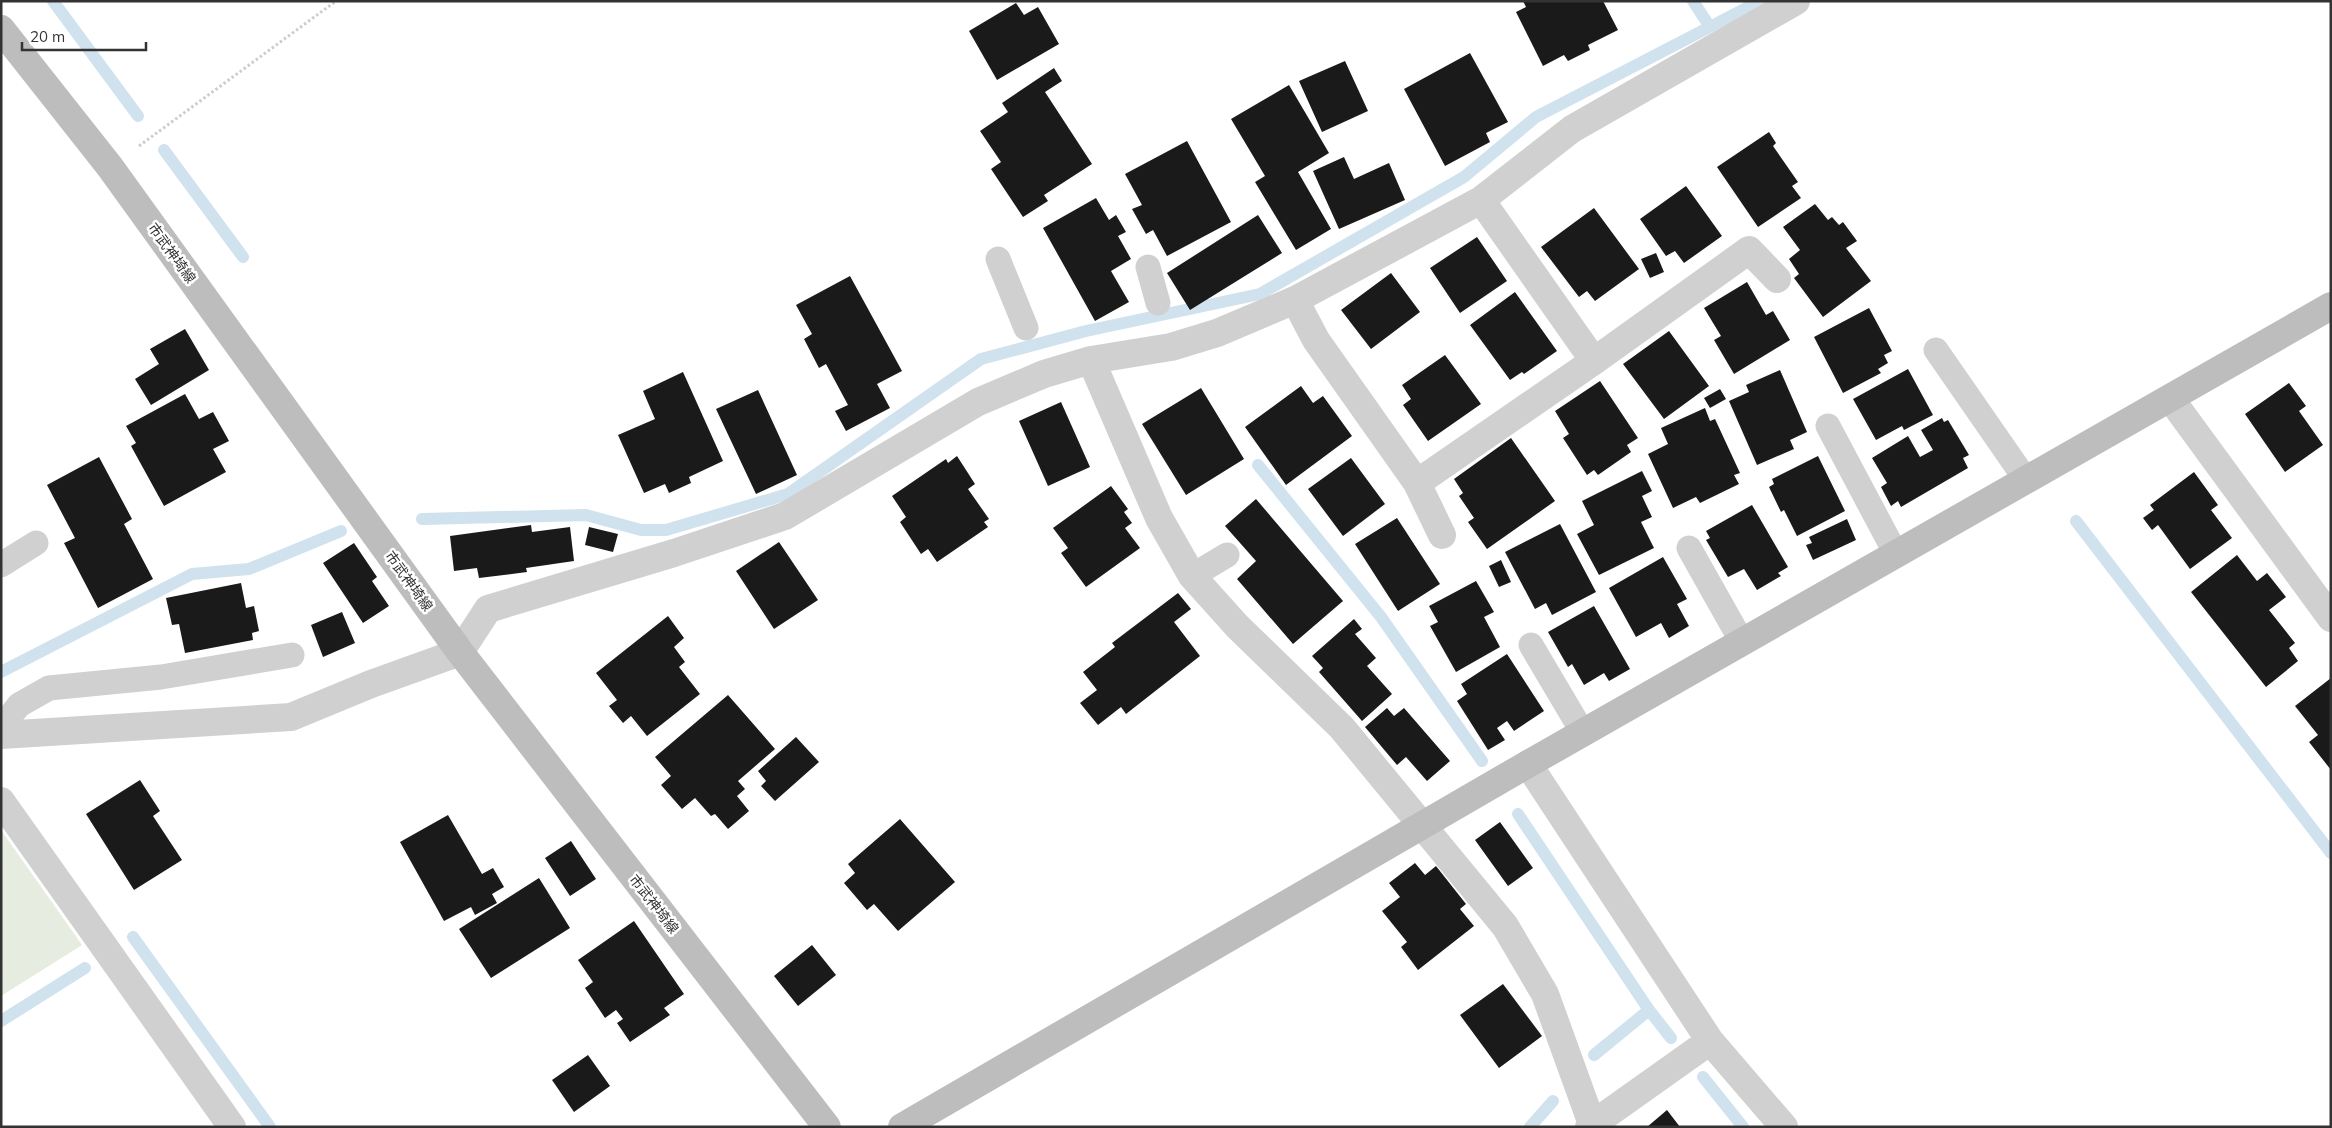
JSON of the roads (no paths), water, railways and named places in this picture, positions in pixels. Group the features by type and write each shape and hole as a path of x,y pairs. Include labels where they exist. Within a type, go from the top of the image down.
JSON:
{"street":[{"path":"3,723 291,717 371,684 460,652 488,609 674,553 785,516 978,402 1044,374 1091,360 1171,347 1217,333 1295,300 1481,200 1572,129 1796,1"},
{"name":"市武神埼線","path":"1,29 110,167 460,652 827,1127"},
{"path":"1481,200 1594,361"},
{"path":"1416,483 1594,361 1749,250 1777,280"},
{"path":"1295,300 1316,340 1416,483 1442,535"},
{"path":"902,1127 1528,764 2331,306"},
{"path":"1091,360 1159,518 1192,576 1237,626 1342,728 1505,926 1545,994 1590,1125 1710,1041"},
{"path":"2170,398 2331,618"},
{"path":"1528,764 1710,1041 1784,1127"},
{"path":"1,801 232,1127"}],"lane":[{"path":"998,259 1026,328"},
{"path":"1148,267 1158,303"},
{"path":"1936,350 2026,480"},
{"path":"1828,426 1896,554"},
{"path":"1,565 36,543"},
{"path":"1689,548 1742,642"},
{"path":"1192,576 1227,555"},
{"path":"1531,645 1584,733"},
{"path":"3,723 18,705 49,688 161,677 292,655"}],"waterway":[{"path":"53,1 138,116"},
{"path":"1693,1 1710,27"},
{"path":"422,519 586,515 641,530 666,530 788,494 981,359 1086,331 1260,294 1464,177 1536,117 1760,1"},
{"path":"164,150 243,257"},
{"path":"1258,465 1381,617 1482,761"},
{"path":"2076,521 2331,853"},
{"path":"1,672 192,574 249,569 341,531"},
{"path":"1518,814 1649,1010 1594,1055"},
{"path":"133,937 270,1127"},
{"path":"1,1021 85,968"},
{"path":"1649,1010 1671,1038"},
{"path":"1703,1077 1743,1127"},
{"path":"1530,1127 1553,1101"}]}
